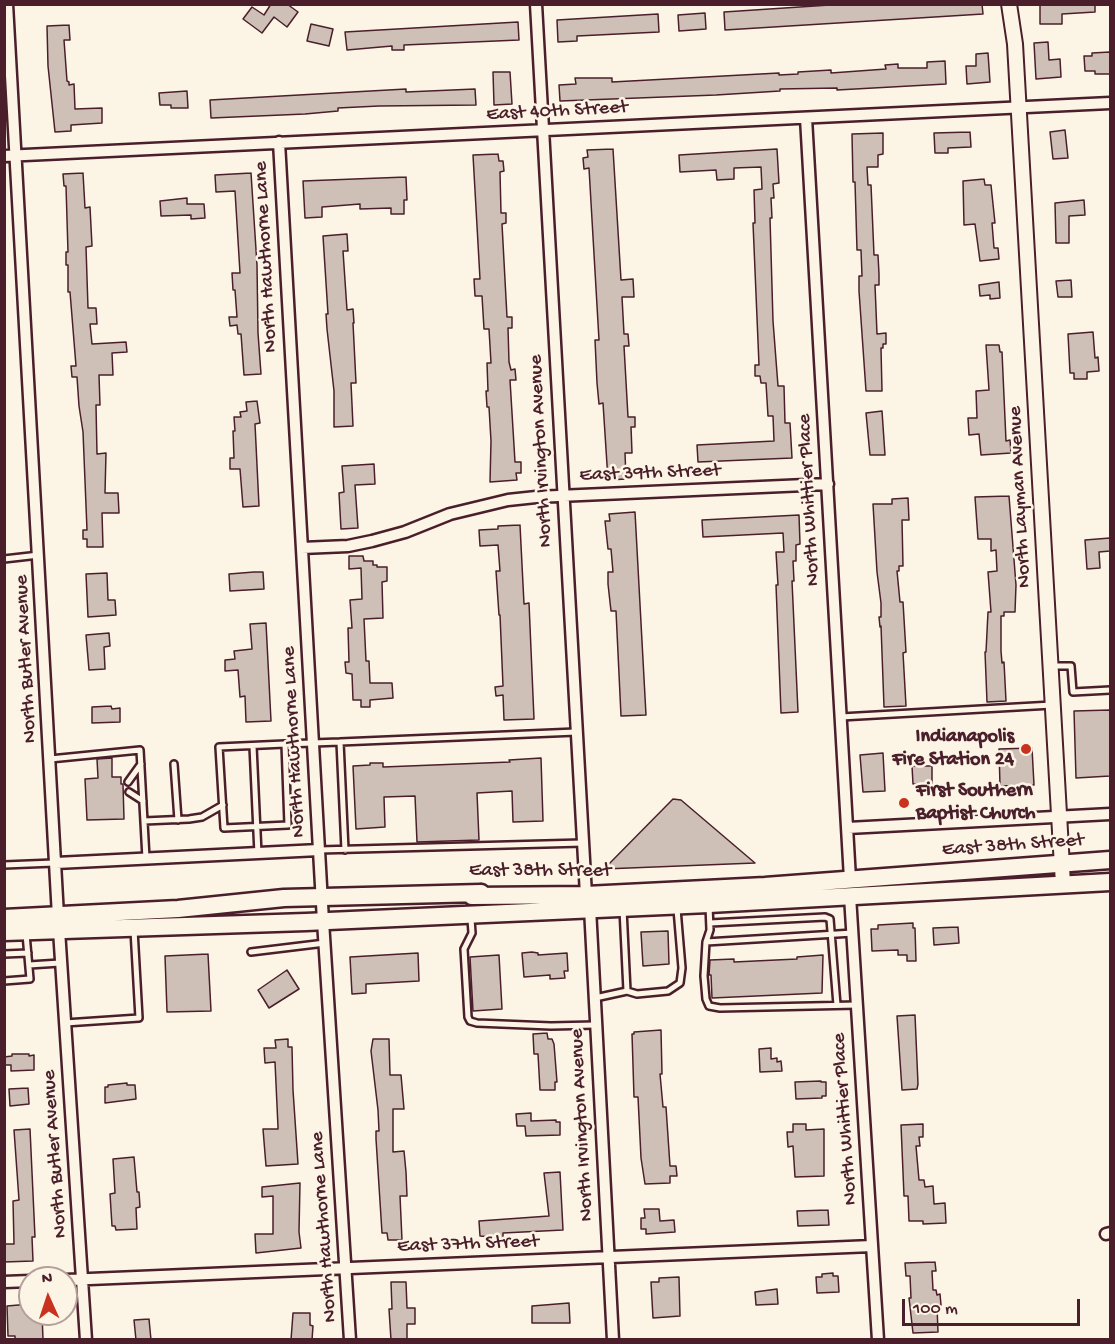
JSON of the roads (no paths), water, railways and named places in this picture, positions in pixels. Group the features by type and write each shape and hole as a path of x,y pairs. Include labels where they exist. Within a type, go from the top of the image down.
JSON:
{"main road":[{"name":"East 38th Street","path":"4,932 26,931 58,923 178,909 322,896 482,893 471,896 588,901 622,907 709,904 1062,862 1110,860"},
{"name":"East 38th Street","path":"4,918 134,928 470,914 588,901 850,888 1110,882"}],"street":[{"name":"North Butler Avenue","path":"6,4 10,156 39,555 58,923 86,1340"},
{"name":"North Irvington Avenue","path":"536,4 576,732 595,998 613,1340"},
{"name":"North Layman Avenue","path":"1009,4 1015,44 1063,884"},
{"name":"East 40th Street","path":"10,156 1110,102"},
{"name":"North Whittier Place","path":"806,118 878,1340"},
{"name":"North Hawthorne Lane","path":"279,142 323,921 350,1340"},
{"name":"East 39th Street","path":"302,549 356,544 399,534 432,520 476,506 508,500 828,484"},
{"path":"848,828 1110,814"},
{"path":"56,863 320,850"},
{"name":"East 37th Street","path":"78,1280 872,1246"}],"lane":[{"path":"4,559 39,555"},
{"path":"1050,666 1071,666 1073,692 1110,690"},
{"path":"841,717 1052,705"},
{"path":"285,744 288,825 224,828 219,747 253,746 285,744 576,732"},
{"path":"340,742 345,850"},
{"path":"253,746 258,854"},
{"path":"50,759 140,750 146,859"},
{"path":"128,782 141,764"},
{"path":"174,764 178,820"},
{"path":"129,792 143,801"},
{"path":"144,821 202,817 223,805"},
{"path":"320,850 583,843"},
{"path":"4,865 56,863"},
{"path":"595,998 627,991 637,994 668,991 680,983 682,968 677,904"},
{"path":"709,904 710,930 706,942 704,976 706,999 709,1006 720,1008 857,1005"},
{"path":"622,907 627,991"},
{"path":"470,914 472,933 464,949 470,1021 519,1025 596,1025"},
{"path":"710,922 825,917 830,919 837,1005"},
{"path":"65,1023 139,1018 134,928"},
{"path":"4,981 30,979 26,931"},
{"path":"706,942 853,933"},
{"path":"251,952 325,943"},
{"path":"4,954 28,953"},
{"path":"29,965 61,963"}],"place":[{"name":"Indianapolis Fire Station 24","path":"1026,749"},
{"name":"First Southern Baptist Church","path":"904,803"}]}
